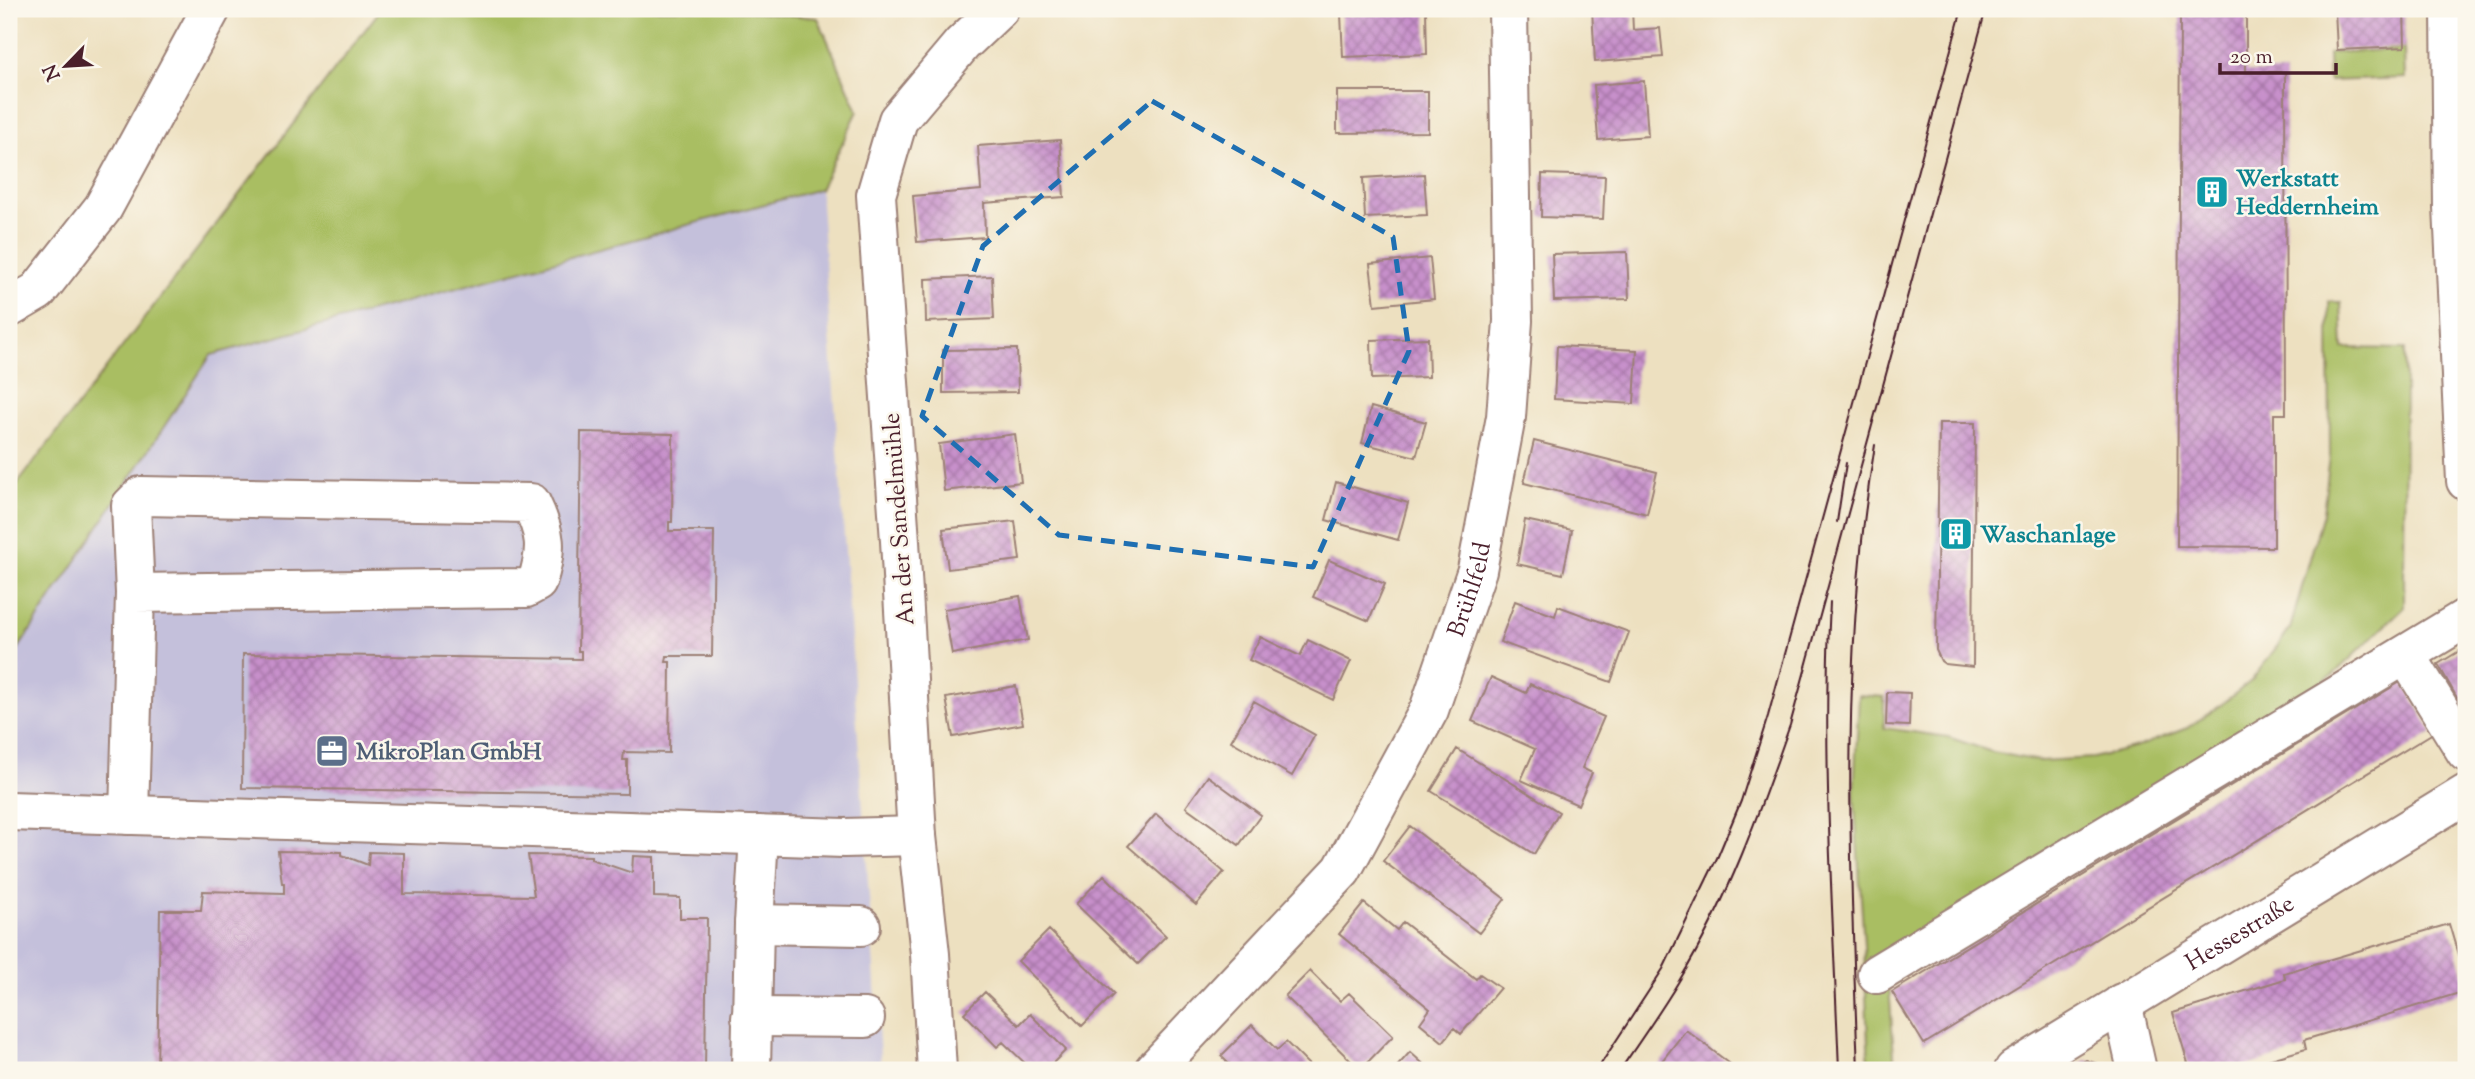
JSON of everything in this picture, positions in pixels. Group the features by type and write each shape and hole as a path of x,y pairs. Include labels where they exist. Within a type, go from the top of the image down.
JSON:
{"street":[{"path":"9,308 38,291 103,208 211,9"},
{"name":"An der Sandelmühle","path":"937,1070 930,954 917,836 876,195 898,120 962,44 999,9"},
{"name":"Brühlfeld","path":"1154,1070 1342,870 1429,710 1477,570 1506,416 1513,321 1508,9"},
{"path":"2451,9 2466,481"},
{"path":"129,815 135,593 131,506 141,496 531,503 542,526 545,557 537,582 526,588 135,593"},
{"path":"1877,974 2466,618"},
{"path":"2406,655 2466,752"},
{"name":"Hessestraße","path":"2014,1070 2466,794"},
{"path":"9,811 844,838 917,836"},
{"path":"751,1070 759,835"},
{"path":"754,924 860,926"},
{"path":"2122,1003 2137,1070"},
{"path":"751,1017 865,1018"}],"highlighted area":[{"path":"1152,101 1393,237 1409,351 1313,567 1059,535 922,416 983,246"}],"shaded area":[{"path":"820,189 881,1070 9,1070 9,663 211,355"}],"green space":[{"path":"381,9 727,9 818,18 858,111 820,189 211,355 9,663 9,495"},
{"path":"2404,49 2405,78 2329,81 2328,53"},
{"path":"2329,302 2341,302 2343,348 2405,349 2404,607 2334,674 2060,851 1887,957 1895,1070 1869,1070 1854,792 1859,695 1884,697 1884,728 1948,737 1992,752 2039,761 2093,758 2137,747 2187,728 2251,681 2290,629 2323,513 2330,456"}],"building":[{"path":"1592,9 1632,9 1633,30 1660,28 1663,57 1595,62"},
{"path":"2335,9 2404,9 2405,47 2337,50"},
{"path":"1426,11 1427,54 1343,57 1341,14"},
{"name":"Werkstatt Heddernheim","path":"2180,13 2246,14 2246,72 2285,72 2286,414 2274,414 2274,547 2177,546"},
{"path":"1644,81 1648,136 1598,140 1594,85"},
{"path":"1337,91 1428,91 1428,132 1337,133"},
{"path":"1060,140 1064,197 984,203 985,237 917,242 913,196 981,190 978,146"},
{"path":"1424,174 1427,215 1365,218 1363,178"},
{"path":"1542,174 1605,176 1603,219 1541,217"},
{"path":"1627,252 1629,299 1554,301 1552,254"},
{"path":"1430,258 1434,299 1375,305 1370,264"},
{"path":"992,276 994,319 926,322 925,279"},
{"path":"1428,338 1429,377 1372,379 1371,340"},
{"path":"1557,346 1637,350 1634,404 1554,399"},
{"path":"1017,349 1018,392 943,393 943,350"},
{"path":"1371,407 1426,422 1416,457 1362,443"},
{"name":"Waschanlage","path":"1939,423 1975,423 1973,667 1945,664 1936,650"},
{"path":"581,432 673,434 672,522 669,522 669,531 714,531 712,656 667,656 666,662 670,662 669,753 624,752 623,760 627,760 627,794 242,788 243,654 581,659 581,651 578,651"},
{"path":"1015,434 1021,482 944,491 939,444"},
{"path":"1534,441 1657,472 1647,514 1524,483"},
{"path":"1336,482 1408,503 1398,540 1326,520"},
{"path":"1525,520 1572,530 1563,574 1517,564"},
{"path":"1015,521 1020,560 948,569 943,529"},
{"path":"1329,560 1385,584 1369,621 1313,597"},
{"path":"1020,596 1028,640 952,654 944,609"},
{"path":"1515,601 1555,616 1558,606 1629,632 1611,682 1500,642"},
{"path":"1260,637 1300,656 1308,640 1351,661 1333,700 1249,660"},
{"path":"2466,647 2466,714 2438,664"},
{"path":"1491,677 1526,693 1530,684 1604,717 1582,768 1592,773 1578,805 1521,780 1535,749 1472,721"},
{"path":"2402,681 2433,733 1924,1044 1892,992"},
{"path":"1016,686 1023,724 953,737 946,698"},
{"path":"1887,692 1910,693 1909,726 1886,725"},
{"path":"1254,701 1315,735 1292,776 1231,741"},
{"path":"1457,749 1559,812 1534,854 1431,791"},
{"path":"1208,776 1261,815 1239,845 1186,807"},
{"path":"1156,814 1224,872 1196,905 1128,846"},
{"path":"1410,826 1505,899 1479,933 1383,861"},
{"path":"278,851 342,852 342,855 368,865 369,852 404,853 404,894 534,896 528,855 591,856 591,859 632,873 633,856 654,857 654,897 680,898 680,918 707,918 705,1070 157,1070 160,910 201,910 203,891 284,893"},
{"path":"1104,875 1166,936 1138,964 1076,904"},
{"path":"1364,903 1397,930 1403,922 1476,979 1480,974 1500,988 1461,1034 1454,1028 1443,1042 1420,1023 1430,1009 1339,934"},
{"path":"2449,924 2466,982 2466,991 2304,1040 2306,1049 2233,1070 2190,1070 2173,1013 2285,979 2284,973"},
{"path":"1049,930 1114,994 1082,1026 1018,961"},
{"path":"1310,971 1340,1001 1349,993 1393,1036 1360,1070 1285,996"},
{"path":"985,992 1019,1025 1030,1014 1066,1050 1046,1070 1032,1070 1003,1042 997,1047 964,1013"},
{"path":"1252,1025 1277,1050 1286,1042 1314,1070 1235,1070 1221,1056"},
{"path":"1686,1030 1738,1070 1655,1070"},
{"path":"1410,1052 1430,1070 1394,1070"},
{"path":"2086,1060 2110,1068 2110,1070 2069,1070"}],"tram line":[{"path":"1597,1070 1663,969 1718,856 1741,801 1768,716 1962,9"},
{"path":"1620,1070 1672,992 1713,920 1754,824 1790,725 1986,9"},
{"path":"1858,1070 1852,913 1852,679 1856,601 1875,445"},
{"path":"1837,522 1846,463"},
{"path":"1830,602 1828,777 1839,1070"}],"place":[{"name":"Werkstatt Heddernheim","path":"2212,192"},
{"name":"Waschanlage","path":"1956,534"},
{"name":"MikroPlan GmbH","path":"332,751"}]}
